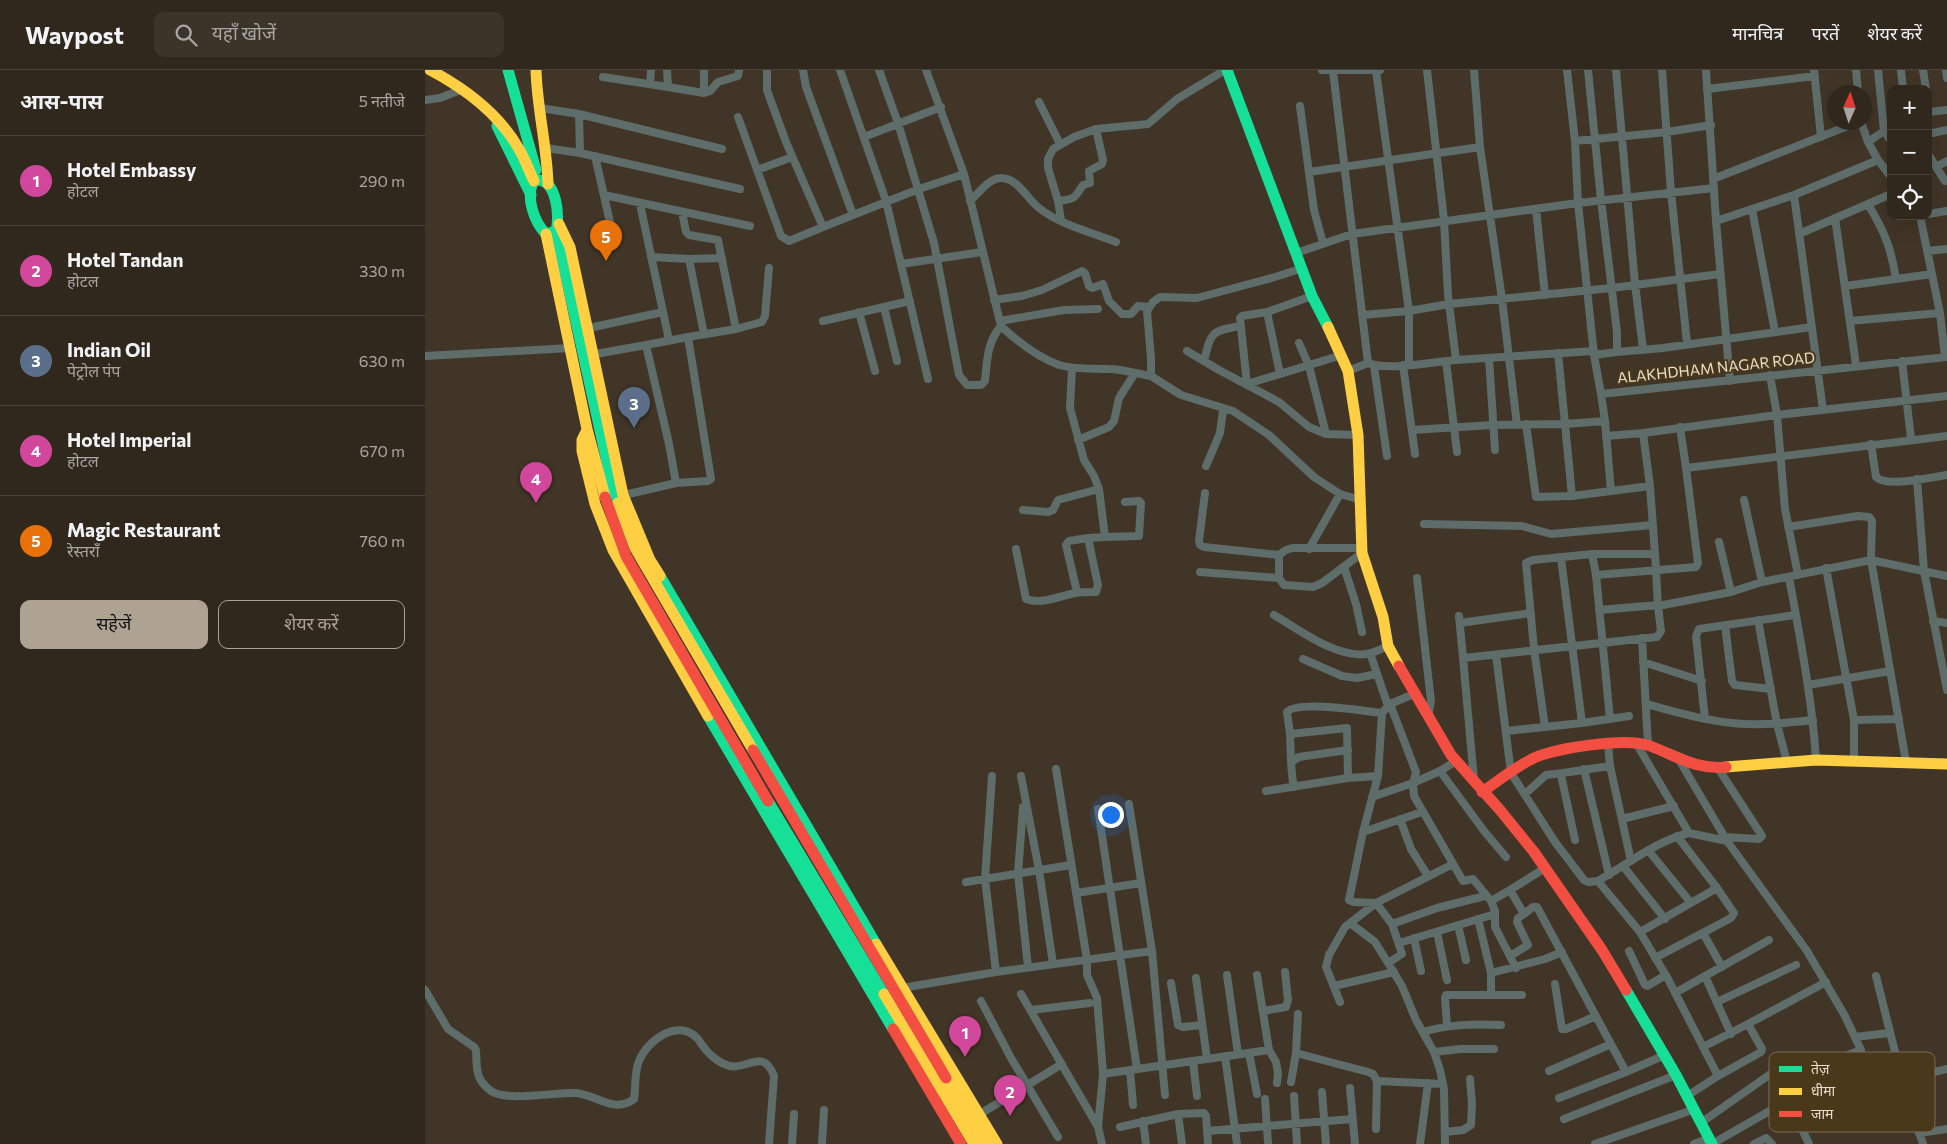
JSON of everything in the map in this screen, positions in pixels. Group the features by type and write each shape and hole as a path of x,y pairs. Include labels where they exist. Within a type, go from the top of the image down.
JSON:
{"street":[{"path":"430,70 463,89 494,116 541,181"},
{"path":"508,70 589,355 619,496 635,548 844,906 987,1144"},
{"path":"527,70 541,181"},
{"path":"536,70 546,148 541,181 530,188 531,195 539,225 554,230 570,247 589,328 589,355"},
{"path":"650,84 651,70"},
{"path":"667,70 668,87"},
{"path":"704,70 704,93"},
{"path":"603,77 704,93 710,91 718,82 739,76 739,70"},
{"path":"767,70 767,90 792,157 823,227"},
{"path":"803,70 806,87 853,215"},
{"path":"840,70 886,201 928,379"},
{"path":"879,70 899,123 919,189 937,258 959,374 967,385 981,385 985,381 988,351 993,335 1000,324 1064,310 1098,309"},
{"path":"927,70 964,174 1000,324 1033,352 1059,365 1072,368 1111,369 1151,376 1181,395 1223,410 1233,411 1269,435 1302,468 1340,494 1361,500"},
{"path":"1061,220 1059,201 1048,159 1053,149 1060,144 1096,129 1148,124 1177,99 1226,70 1303,268 1312,296 1342,355 1347,371 1357,435 1362,550 1383,617 1389,646 1414,694 1456,761 1500,810 1545,868 1602,950 1676,1075 1711,1142"},
{"path":"1322,70 1380,70"},
{"path":"1427,70 1444,220 1449,304 1456,360"},
{"path":"1474,70 1480,147 1502,299 1517,424"},
{"path":"1567,70 1575,141 1578,203 1587,291 1601,394"},
{"path":"1587,70 1617,332 1617,352"},
{"path":"1616,70 1635,284 1643,349"},
{"path":"1662,70 1671,192 1687,343"},
{"path":"1706,70 1711,125 1713,188 1730,381"},
{"path":"1856,70 1857,85"},
{"path":"1878,70 1884,131 1887,135"},
{"path":"1901,70 1903,85"},
{"path":"1923,70 1925,85"},
{"path":"1946,70 1947,78"},
{"path":"1333,71 1362,315 1387,456"},
{"path":"1376,71 1409,311 1406,365 1411,430 1415,454"},
{"path":"1707,89 1814,73 1821,137"},
{"path":"425,100 440,98 463,89"},
{"path":"1039,102 1060,144"},
{"path":"1300,106 1314,210 1323,243"},
{"path":"864,137 941,107"},
{"path":"540,108 579,114 722,150"},
{"path":"1932,112 1947,110"},
{"path":"579,114 580,153"},
{"path":"494,116 504,144 531,195"},
{"path":"738,117 781,236 785,240 789,241 886,201 964,174"},
{"path":"1575,141 1667,132 1711,125"},
{"path":"1059,201 1072,200 1078,196 1083,185 1090,183 1089,171 1102,164 1103,160 1096,129"},
{"path":"1713,179 1839,130"},
{"path":"1863,130 1878,160 1889,175"},
{"path":"1932,133 1947,130"},
{"path":"1868,142 1884,131"},
{"path":"1309,172 1480,147"},
{"path":"546,148 595,156 740,189"},
{"path":"595,156 614,240"},
{"path":"757,170 792,157"},
{"path":"1716,221 1794,195 1878,160"},
{"path":"1932,160 1945,181"},
{"path":"1936,167 1947,161"},
{"path":"970,201 990,182 1001,178 1015,183 1032,203 1045,214 1116,242"},
{"path":"1296,253 1352,234 1490,214 1713,188"},
{"path":"604,195 750,226"},
{"path":"1794,195 1823,410"},
{"path":"1799,234 1887,196"},
{"path":"640,204 669,340"},
{"path":"1868,204 1885,234 1892,256 1896,279"},
{"path":"1536,209 1545,295"},
{"path":"1752,209 1775,332"},
{"path":"1932,213 1947,211"},
{"path":"683,212 686,232 689,235 717,239 735,329"},
{"path":"1835,218 1856,365"},
{"path":"1921,220 1940,313 1946,357"},
{"path":"554,230 571,348 587,430 610,518 626,556 747,766 974,1144"},
{"path":"1927,251 1947,249"},
{"path":"901,264 982,252"},
{"path":"651,257 722,258"},
{"path":"689,259 704,334"},
{"path":"589,355 735,329 762,322 765,316 769,268"},
{"path":"994,300 1022,296 1042,290 1082,272 1085,274 1089,286 1092,288 1103,284 1109,300 1122,314 1131,314 1138,306 1148,307 1160,298 1197,298 1303,268"},
{"path":"1362,315 1409,311 1449,304 1587,291 1720,274"},
{"path":"1845,286 1931,274"},
{"path":"1247,384 1239,320 1242,316 1267,312 1312,296"},
{"path":"823,321 910,301"},
{"path":"884,307 897,361"},
{"path":"1148,307 1151,376"},
{"path":"589,328 663,312"},
{"path":"859,312 875,371"},
{"path":"1267,312 1280,374"},
{"path":"1850,322 1940,313"},
{"path":"1204,361 1211,336 1215,332 1240,326"},
{"path":"1347,371 1371,365 1406,365 1558,353 1617,352 1811,327"},
{"path":"619,496 676,482 708,481 711,479 688,337"},
{"path":"1299,342 1309,366 1326,434"},
{"path":"646,345 676,482"},
{"path":"429,356 571,348"},
{"path":"1187,351 1279,402 1309,427 1326,434 1357,435"},
{"path":"1558,353 1572,496"},
{"path":"1247,384 1342,355"},
{"name":"ALAKHDHAM NAGAR ROAD","path":"1611,491 1601,394 1730,381 1817,369 1946,357"},
{"path":"1489,358 1495,450"},
{"path":"1446,361 1457,452"},
{"path":"1902,361 1911,440"},
{"path":"1072,368 1070,408 1084,460 1094,476 1099,489 1105,537"},
{"path":"1078,440 1109,427 1114,421 1119,398 1135,373"},
{"path":"1770,375 1777,415 1788,526 1798,575"},
{"path":"1606,436 1947,396"},
{"path":"1206,466 1220,433 1223,410"},
{"path":"1411,430 1605,421"},
{"path":"1526,424 1536,497 1572,496 1651,486"},
{"path":"1596,575 1696,567 1698,563 1679,427"},
{"path":"587,430 582,440 582,451 595,504 617,558 671,653 961,1144"},
{"path":"1463,658 1642,638 1660,634 1651,486 1643,433"},
{"path":"1686,468 1947,436"},
{"path":"1871,444 1876,476 1879,480 1891,482 1947,475"},
{"path":"1917,479 1924,571 1947,690"},
{"path":"1023,510 1051,512 1058,500 1099,489"},
{"path":"1205,494 1199,542 1204,548 1279,555 1292,548 1362,550"},
{"path":"1309,548 1340,494"},
{"path":"619,496 650,560 902,988 997,1144"},
{"path":"1745,500 1762,582"},
{"path":"1077,592 1066,545 1069,541 1088,538 1139,536 1141,503 1139,501 1125,502"},
{"path":"1788,526 1869,516 1871,521 1871,560 1906,762"},
{"path":"1424,524 1523,526 1551,534 1653,525"},
{"path":"1016,549 1026,599 1049,600 1077,592 1096,592 1098,585 1088,538"},
{"path":"1719,542 1731,592"},
{"path":"1279,555 1279,578 1284,585 1313,587 1322,583 1344,567 1362,550"},
{"path":"1545,727 1534,649 1527,563 1533,560 1592,554 1655,554"},
{"path":"1592,554 1596,575 1610,718"},
{"path":"1561,558 1582,723"},
{"path":"1599,610 1658,605 1731,592 1762,582 1871,560 1947,576"},
{"path":"1344,567 1356,604 1362,632"},
{"path":"1826,568 1854,720 1854,762"},
{"path":"1200,572 1279,578"},
{"path":"1789,577 1808,686 1816,760"},
{"path":"1417,578 1431,701 1428,717"},
{"path":"1474,782 1459,619 1531,613"},
{"path":"1274,615 1329,647 1352,654 1370,653 1389,646"},
{"path":"1705,720 1697,632 1701,628 1795,615"},
{"path":"1758,620 1777,724 1787,762"},
{"path":"1933,620 1947,623"},
{"path":"1725,625 1735,685 1771,688"},
{"path":"1642,638 1646,704 1642,744 1689,832"},
{"path":"1370,653 1416,772 1413,783 1414,796 1463,881 1473,879 1488,898 1495,914 1495,926 1515,968"},
{"path":"1496,655 1511,773 1555,842 1584,880 1588,882 1598,881 1648,850 1689,832 1726,839 1759,839 1762,836 1718,768"},
{"path":"1303,659 1342,676 1357,678 1377,674"},
{"path":"1643,662 1702,681"},
{"path":"1808,686 1891,671"},
{"path":"1376,903 1353,902 1349,900 1363,832 1378,776 1382,713 1389,705 1414,694"},
{"path":"1646,704 1705,720 1735,724 1777,724 1813,720"},
{"path":"1294,787 1290,769 1290,734 1287,718 1289,709 1302,706 1319,706 1382,713"},
{"path":"1506,731 1629,716"},
{"path":"1854,720 1899,719"},
{"path":"1290,734 1347,728 1348,778"},
{"path":"1482,792 1531,759 1581,746 1642,744 1697,766 1718,768 1816,760 1947,764"},
{"path":"1608,745 1610,766 1631,861"},
{"path":"1291,762 1299,757 1348,750"},
{"path":"1678,758 1726,839 1807,951 1826,982 1861,1050 1856,1052"},
{"path":"1372,797 1413,783 1440,771 1456,761"},
{"path":"1525,794 1546,775 1610,766"},
{"path":"1057,769 1087,960 1087,975 1097,998 1103,1074 1098,1127"},
{"path":"1584,769 1609,875"},
{"path":"1440,771 1484,831 1506,857"},
{"path":"1563,773 1561,778 1575,840"},
{"path":"992,776 985,879 996,972"},
{"path":"1021,776 1039,870 1053,964"},
{"path":"1266,791 1348,778 1378,776"},
{"path":"1024,798 1018,874 1029,967"},
{"path":"1129,804 1152,950 1165,1095"},
{"path":"1622,819 1674,806"},
{"path":"1098,809 1121,955 1133,1069 1133,1105"},
{"path":"1363,832 1422,812"},
{"path":"1400,819 1411,848 1428,876"},
{"path":"1655,958 1731,918 1733,913 1717,888 1677,836"},
{"path":"1648,850 1691,903"},
{"path":"1339,1002 1326,967 1336,939 1350,922 1376,903 1453,864"},
{"path":"966,882 1071,865"},
{"path":"1623,866 1665,918"},
{"path":"1392,924 1437,908 1488,898 1511,890 1545,868"},
{"path":"1598,881 1640,932 1666,975 1718,1076"},
{"path":"1076,893 1141,883"},
{"path":"1640,932 1717,888"},
{"path":"1511,890 1524,914"},
{"path":"1376,903 1392,924 1399,943 1401,955 1389,963"},
{"path":"1510,956 1527,945 1517,922 1518,918 1533,907 1537,907 1626,1072"},
{"path":"1399,943 1495,914"},
{"path":"1478,919 1491,973 1491,996"},
{"path":"1350,922 1375,942 1389,963 1434,1052 1443,1081 1445,1144"},
{"path":"1457,925 1466,960"},
{"path":"1437,932 1447,980"},
{"path":"1703,932 1722,966"},
{"path":"1414,938 1421,971"},
{"path":"1675,992 1769,940"},
{"path":"902,988 996,972 1152,950"},
{"path":"1629,951 1645,985 1647,986 1666,975"},
{"path":"1491,973 1515,968 1562,952"},
{"path":"1717,1002 1796,965"},
{"path":"1263,1010 1286,1007 1288,1000 1285,972"},
{"path":"1333,986 1394,972"},
{"path":"1227,975 1238,1054"},
{"path":"1257,975 1269,1050 1276,1062 1278,1072 1277,1083"},
{"path":"1705,976 1731,1034"},
{"path":"1876,976 1894,1052"},
{"path":"1196,978 1207,1059"},
{"path":"1703,1047 1731,1034 1826,982"},
{"path":"1171,983 1178,1025 1183,1027 1202,1025"},
{"path":"1555,984 1562,1030 1596,1016"},
{"path":"425,990 448,1029 472,1045 476,1050 479,1079 491,1091 499,1095 519,1096 577,1093 610,1105 619,1106 629,1103 634,1099 637,1068 640,1059 649,1045 670,1031 684,1031 693,1034 715,1059 728,1066 736,1067 753,1061 767,1064 771,1066 775,1076 769,1144"},
{"path":"1021,994 1098,1127 1102,1144"},
{"path":"1447,1025 1446,995 1522,995"},
{"path":"981,1001 1059,1137"},
{"path":"1031,1010 1090,1003"},
{"path":"1291,1082 1299,1014"},
{"path":"1687,1096 1761,1052 1762,1048 1748,1024"},
{"path":"1423,1032 1447,1025 1501,1025"},
{"path":"1855,1037 1889,1033"},
{"path":"1549,1071 1611,1044"},
{"path":"1434,1052 1460,1049 1494,1049"},
{"path":"1103,1074 1269,1050"},
{"path":"1296,1052 1373,1074 1377,1081 1376,1129"},
{"path":"1249,1053 1257,1094"},
{"path":"1225,1056 1237,1144"},
{"path":"1559,1098 1665,1056"},
{"path":"1193,1061 1197,1096"},
{"path":"980,1114 1062,1064"},
{"path":"1563,1118 1676,1075"},
{"path":"1702,1122 1769,1075"},
{"path":"1445,1132 1463,1130 1471,1125 1471,1079"},
{"path":"1377,1081 1428,1083 1443,1081"},
{"path":"1420,1144 1428,1083"},
{"path":"1350,1088 1355,1144"},
{"path":"1322,1092 1326,1144"},
{"path":"1293,1096 1297,1143"},
{"path":"1265,1099 1268,1143"},
{"path":"1595,1144 1695,1109"},
{"path":"822,1144 824,1110"},
{"path":"1694,1144 1711,1142 1769,1112"},
{"path":"1120,1127 1178,1114 1204,1113 1206,1116 1208,1144"},
{"path":"792,1144 794,1114"},
{"path":"1178,1114 1182,1144"},
{"path":"1207,1131 1353,1119"},
{"path":"1143,1122 1146,1144"},
{"path":"1803,1132 1809,1144"},
{"path":"1923,1144 1919,1133 1926,1132"},
{"path":"1754,1144 1766,1138 1772,1144"}],"traffic: fast":[{"path":"508,70 536,170"},
{"path":"1227,70 1312,296 1328,327"},
{"path":"497,126 531,195"},
{"path":"538,180 549,186 556,201 558,217 556,231 546,234 538,223 532,209 531,187 534,181 538,180"},
{"path":"556,231 613,489 618,503"},
{"path":"660,576 876,944"},
{"path":"708,716 893,1029"},
{"path":"768,801 884,994"},
{"path":"1626,990 1676,1075 1712,1144"}],"traffic: slow":[{"path":"430,70 469,94 492,114 511,136 534,181"},
{"path":"536,70 548,184"},
{"path":"559,224 570,247 623,495 650,560 660,576"},
{"path":"546,234 587,429 605,497"},
{"path":"1328,327 1348,371 1358,435 1362,553 1383,617 1388,646 1399,666"},
{"path":"587,430 582,440 582,451 595,504 613,550 708,716"},
{"path":"618,503 635,548 753,750"},
{"path":"1726,767 1816,760 1947,764"},
{"path":"876,944 997,1144"},
{"path":"884,994 974,1144"},
{"path":"946,1078 986,1144"}],"traffic: jam":[{"path":"605,497 626,556 768,801"},
{"path":"1399,666 1451,755 1534,852 1602,950 1626,990"},
{"path":"1482,792 1512,771 1540,756 1554,751 1607,743 1650,746 1696,764 1726,767"},
{"path":"753,750 946,1078"},
{"path":"893,1029 961,1144"}],"place":[{"name":"Magic Restaurant","path":"606,261"},
{"name":"Indian Oil","path":"634,428"},
{"name":"Hotel Imperial","path":"536,503"},
{"name":"Hotel Embassy","path":"965,1057"},
{"name":"Hotel Tandan","path":"1010,1116"}]}
